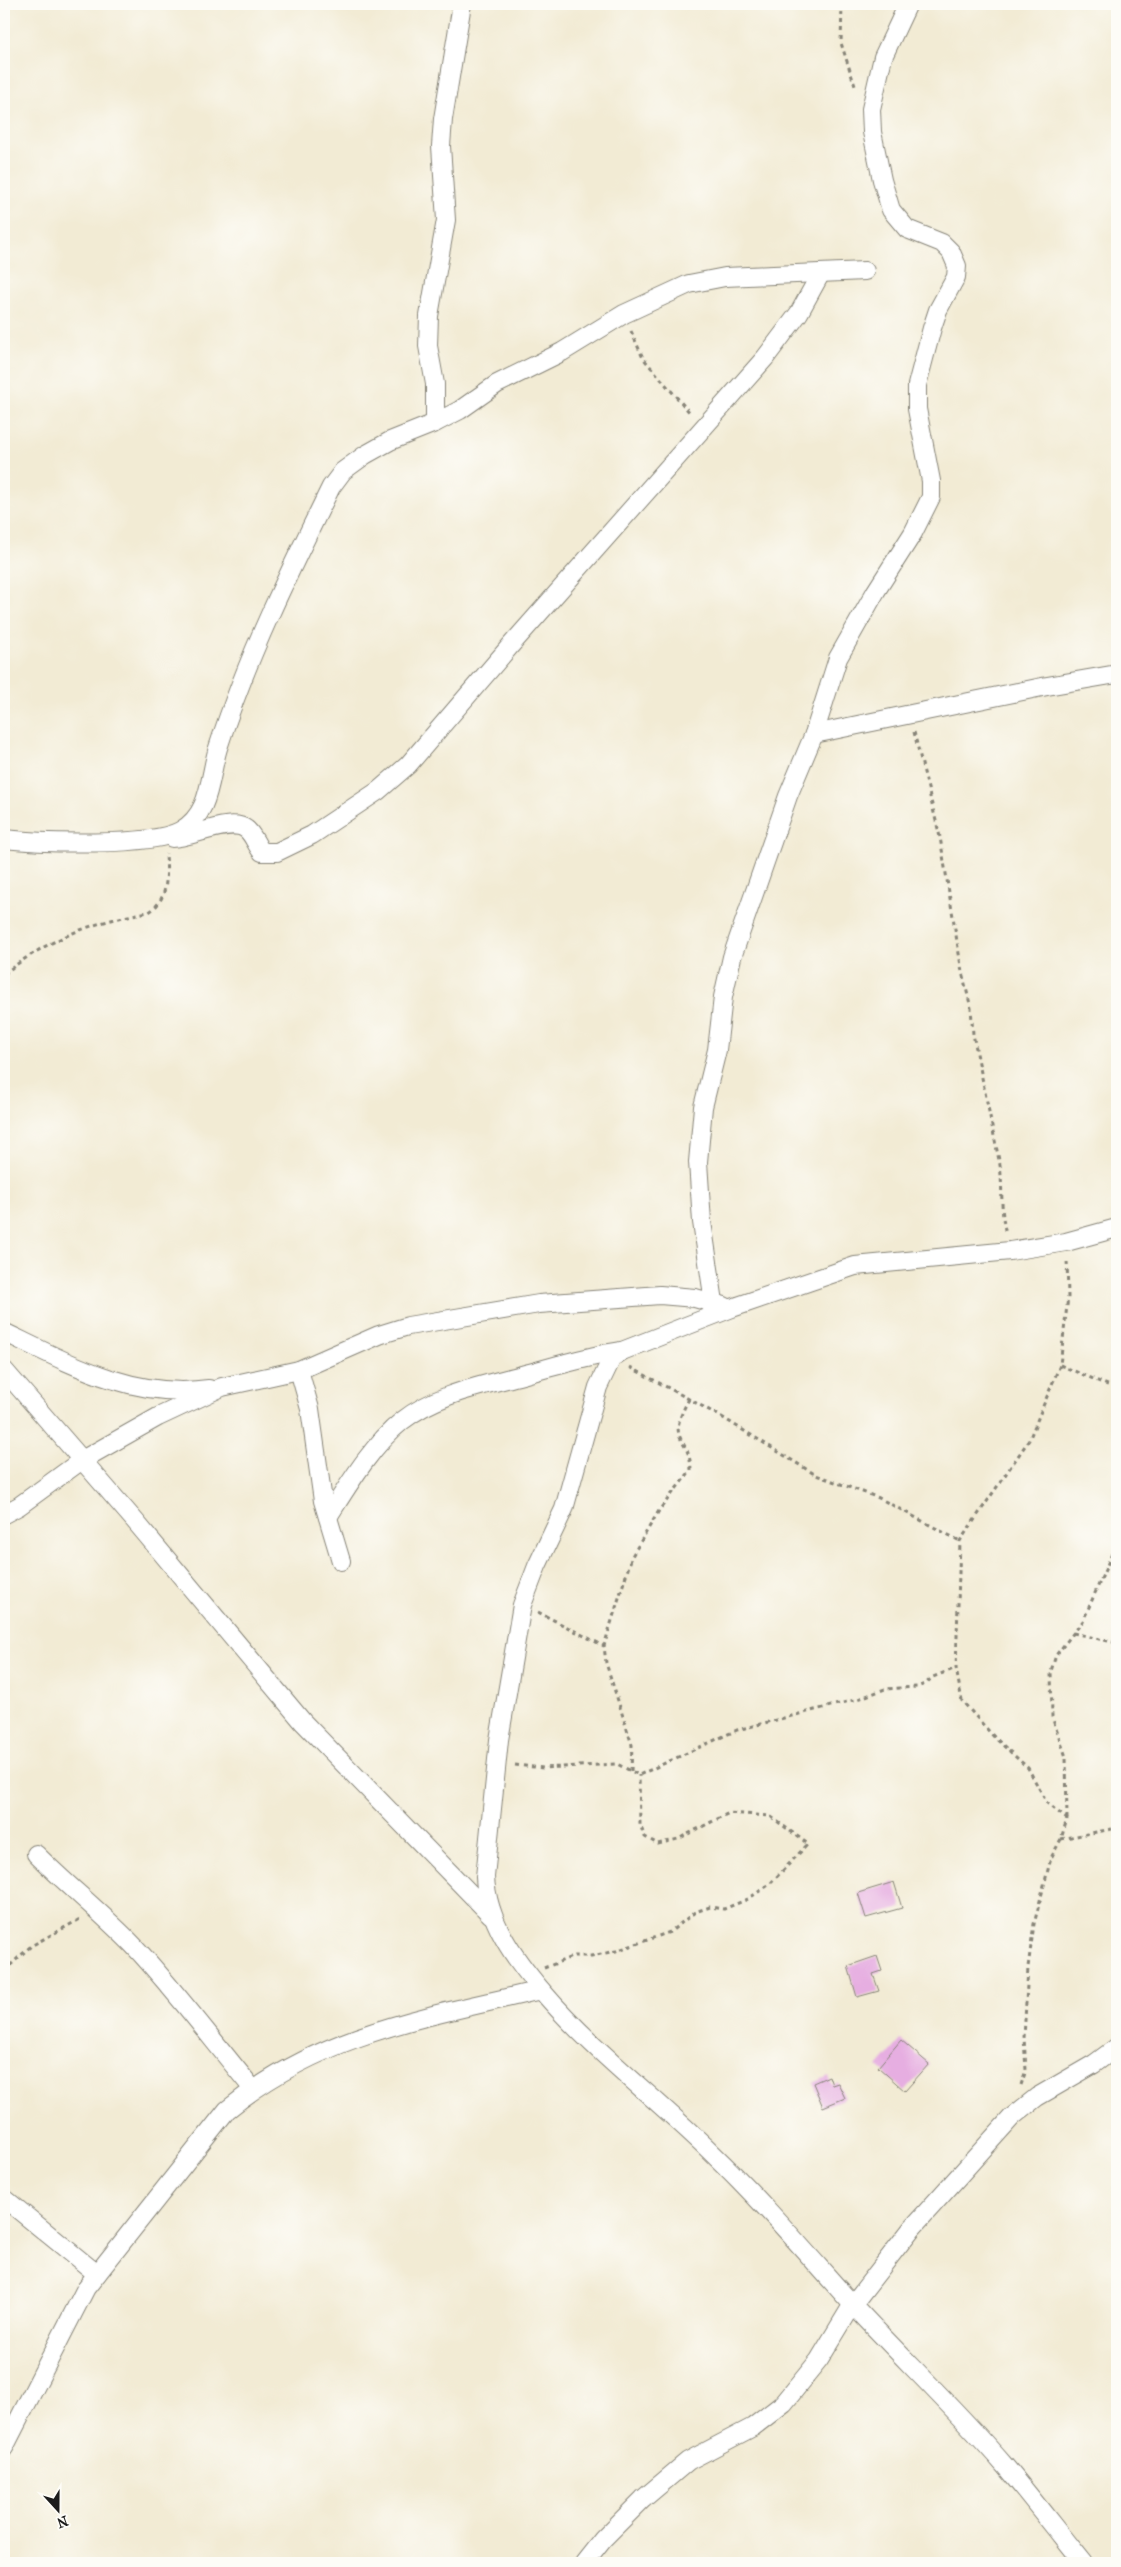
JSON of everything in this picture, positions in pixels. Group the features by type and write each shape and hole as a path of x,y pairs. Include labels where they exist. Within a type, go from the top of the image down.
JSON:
{"street":[{"path":"435,423 435,384 428,346 429,316 446,220 441,146 443,119 462,4"},
{"path":"714,1302 702,1222 698,1162 703,1107 716,1050 732,957 788,796 814,734 838,658 871,599 913,533 931,497 931,480 918,409 917,385 938,310 956,277 957,266 946,247 907,230 891,210 882,180 872,132 871,109 884,56 908,4"},
{"path":"162,837 181,831 195,819 204,805 218,750 240,684 275,603 331,487 344,471 365,455 390,441 435,423 460,410 497,384 562,352 624,314 689,284 725,277 865,271"},
{"path":"4,839 108,841 184,837 228,826 240,826 247,829 262,852 277,852 312,835 378,791 408,765 438,732 510,645 771,351 799,313 821,273"},
{"path":"814,734 1047,686 1117,674"},
{"path":"328,1517 379,1446 401,1422 420,1409 451,1395 572,1360 617,1355 732,1308 855,1266 1010,1251 1066,1242 1117,1228"},
{"path":"4,1332 90,1374 156,1390 196,1391 299,1370 379,1335 408,1326 442,1319 539,1304 660,1295 694,1298 732,1308"},
{"path":"617,1355 595,1396 564,1509 522,1605 507,1689 486,1877 486,1897 492,1917 505,1941 541,1990 584,2037 712,2152 795,2238 853,2304 1004,2466 1084,2563"},
{"path":"4,1370 303,1722 492,1917"},
{"path":"299,1370 310,1409 318,1474 341,1561"},
{"path":"4,1514 19,1506 82,1460 158,1417 222,1387"},
{"path":"36,1854 97,1908 185,2004 252,2089"},
{"path":"4,2448 63,2330 97,2274 227,2110 252,2089 311,2055 348,2040 390,2026 541,1990"},
{"path":"584,2563 603,2539 643,2499 688,2461 754,2427 784,2403 797,2390 819,2360 853,2304 912,2228 1012,2117 1037,2097 1094,2064 1117,2047"},
{"path":"4,2198 97,2274"}],"path":[{"path":"842,4 841,43 844,57 860,96 871,109"},
{"path":"624,314 643,358 703,428"},
{"path":"910,715 949,883 962,972 971,1008 973,1034 1000,1165 1003,1184 1002,1213 1010,1251"},
{"path":"4,974 34,951 84,927 103,921 149,912 158,906 165,891 167,868 162,837"},
{"path":"1066,1242 1068,1297 1060,1365 1029,1440 960,1541 956,1668 962,1701 995,1738 1028,1768 1047,1803 1067,1819"},
{"path":"617,1355 816,1475 879,1498 960,1541"},
{"path":"1060,1365 1117,1389"},
{"path":"631,1771 632,1745 606,1663 604,1646 632,1556 660,1509 691,1470 690,1462 676,1428 679,1416 689,1399"},
{"path":"1020,2089 1026,2070 1024,2038 1028,1967 1034,1924 1052,1858 1061,1839 1067,1819 1066,1757 1052,1717 1051,1671 1056,1655 1083,1621 1117,1542"},
{"path":"522,1605 604,1646"},
{"path":"1073,1633 1117,1643"},
{"path":"639,1775 738,1730 858,1699 885,1689 917,1687 925,1684 932,1677 956,1668"},
{"path":"498,1764 543,1768 617,1764 639,1775"},
{"path":"530,1975 554,1962 574,1956 591,1956 616,1951 670,1932 695,1912 710,1907 724,1909 748,1899 770,1884 808,1844 770,1816 729,1814 678,1839 658,1844 645,1837 640,1824 639,1775"},
{"path":"1061,1839 1117,1828"},
{"path":"4,1971 30,1946 72,1925 97,1908"}],"building":[{"path":"894,1882 902,1908 866,1918 858,1893"},
{"path":"877,1956 882,1971 873,1974 879,1991 857,1997 848,1966"},
{"path":"901,2040 929,2064 905,2091 878,2067"},
{"path":"829,2076 832,2085 838,2083 845,2098 823,2107 813,2083"}]}
